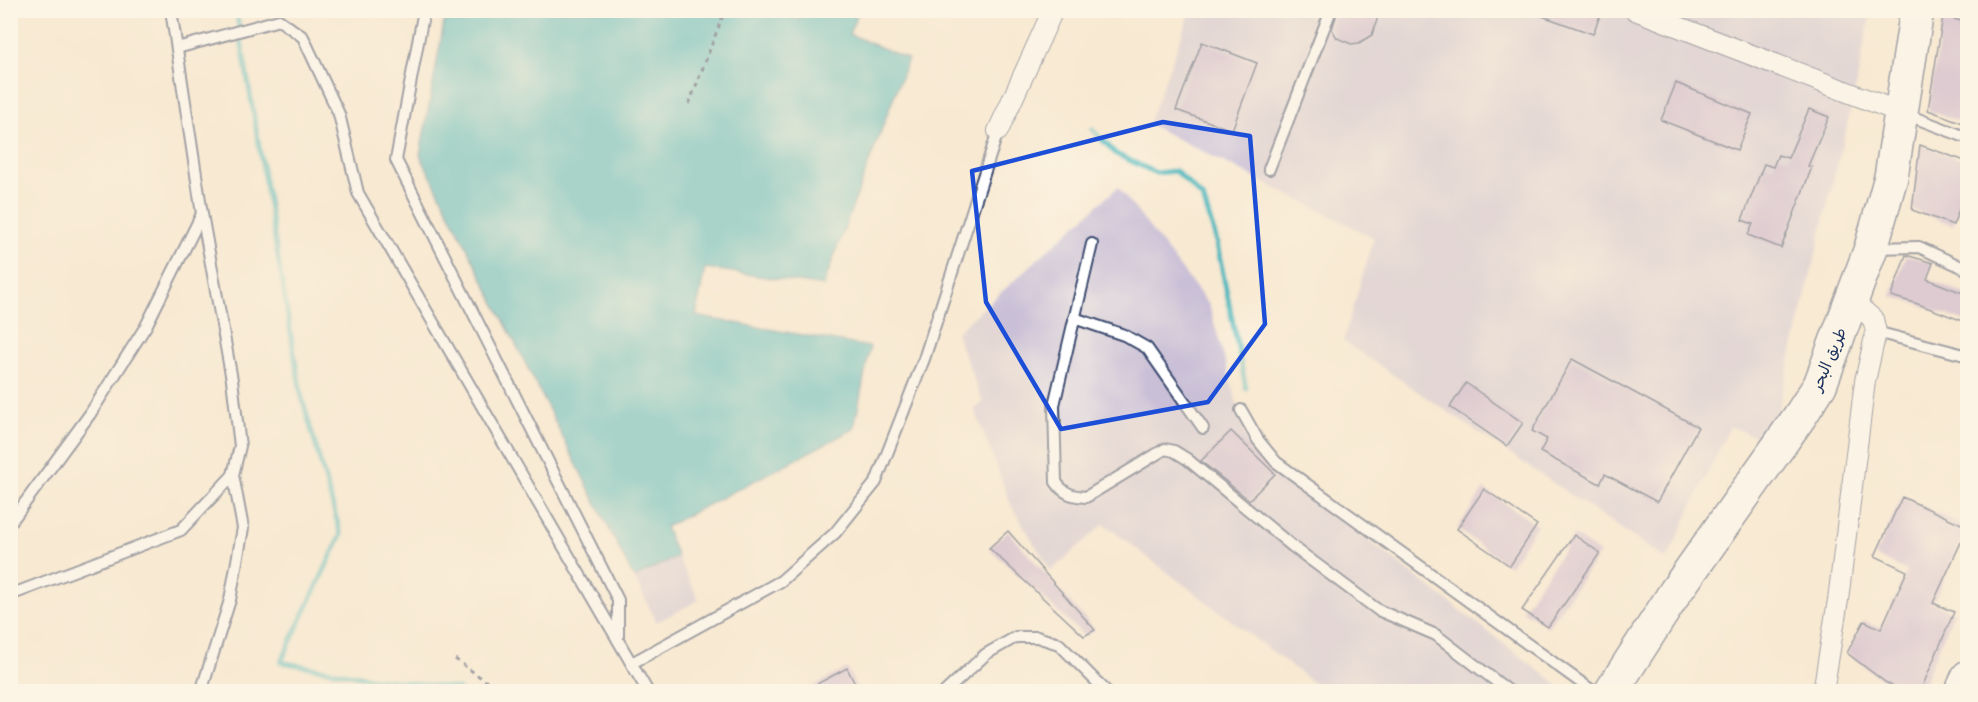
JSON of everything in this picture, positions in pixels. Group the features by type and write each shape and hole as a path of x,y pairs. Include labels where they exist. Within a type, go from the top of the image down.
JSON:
{"highway":[{"name":"طريق البحر","path":"1611,692 1676,591 1820,385 1871,248 1891,177 1917,10"},
{"path":"1961,692 1968,677"}],"street":[{"path":"998,131 1053,10"},
{"path":"1635,10 1902,113"},
{"path":"1823,692 1838,600 1865,381 1876,332 1872,319 1851,300"}],"lane":[{"path":"171,10 240,446 233,475 243,528 230,600 201,692"},
{"path":"424,10 396,159 618,600 618,641"},
{"path":"1269,169 1331,10"},
{"path":"177,48 279,20 303,37 339,114 358,193 648,692"},
{"path":"1902,113 1968,138"},
{"path":"632,663 781,581 835,533 876,482 924,359 998,131"},
{"path":"10,523 90,414 146,326 202,214"},
{"path":"1092,244 1054,405 1056,482 1062,491 1072,496 1086,496 1165,449 1174,452 1187,459 1292,546 1378,610 1437,635 1510,692"},
{"path":"1871,248 1919,248 1968,270"},
{"path":"1074,318 1124,335 1147,348 1203,428"},
{"path":"1876,332 1968,356"},
{"path":"1241,410 1258,440 1276,462 1594,692"},
{"path":"10,595 181,530 233,475"},
{"path":"945,692 986,654 1016,637 1037,637 1059,644 1107,692"}],"path":[{"path":"689,104 724,10"},
{"path":"455,659 501,692"}],"highlighted area":[{"path":"1163,122 1250,136 1265,324 1208,402 1061,429 986,302 972,171"}],"shaded area":[{"path":"1191,11 1871,11 1853,101 1770,443 1730,426 1667,560 1343,341 1374,238 1148,124"},
{"path":"1118,187 1209,305 1246,435 1279,472 1566,691 1324,691 1104,524 1051,571 1011,505 974,408 983,403 956,333"},
{"path":"677,556 699,600 657,622 634,578"}],"water":[{"path":"446,11 777,11 798,19 803,11 859,11 849,34 908,59 823,286 705,268 696,316 870,347 854,429 665,527 677,556 634,578 420,155"}],"building":[{"path":"1338,10 1375,10 1377,20 1372,35 1359,43 1351,44 1337,38 1332,29"},
{"path":"1532,10 1602,10 1593,34 1531,12"},
{"path":"1943,16 1968,23 1968,125 1928,110"},
{"path":"1202,42 1257,63 1232,130 1176,110"},
{"path":"1676,83 1752,114 1737,150 1661,120"},
{"path":"1809,109 1829,117 1808,166 1812,167 1781,248 1748,235 1753,224 1742,220 1764,164 1773,167 1778,155 1788,158"},
{"path":"1920,145 1968,162 1968,186 1953,225 1912,210"},
{"path":"1906,255 1933,263 1927,279 1968,295 1968,323 1891,296"},
{"path":"1572,359 1698,427 1657,502 1605,474 1600,484 1540,452 1547,439 1532,431"},
{"path":"1466,383 1523,423 1507,446 1450,407"},
{"path":"1231,431 1275,474 1249,500 1201,461"},
{"path":"1484,489 1537,525 1510,566 1457,529"},
{"path":"1902,497 1968,527 1933,603 1954,612 1920,692 1905,692 1885,682 1847,653 1864,621 1881,629 1907,571 1875,556"},
{"path":"1008,531 1095,630 1084,636 989,548"},
{"path":"1574,535 1600,553 1548,627 1522,610"},
{"path":"847,668 859,692 802,692"}],"waterway":[{"path":"236,10 301,394 341,535 281,662 372,678 459,689 461,692"},
{"path":"1092,129 1116,154 1156,173 1176,171 1203,198 1216,239 1246,388"}]}
